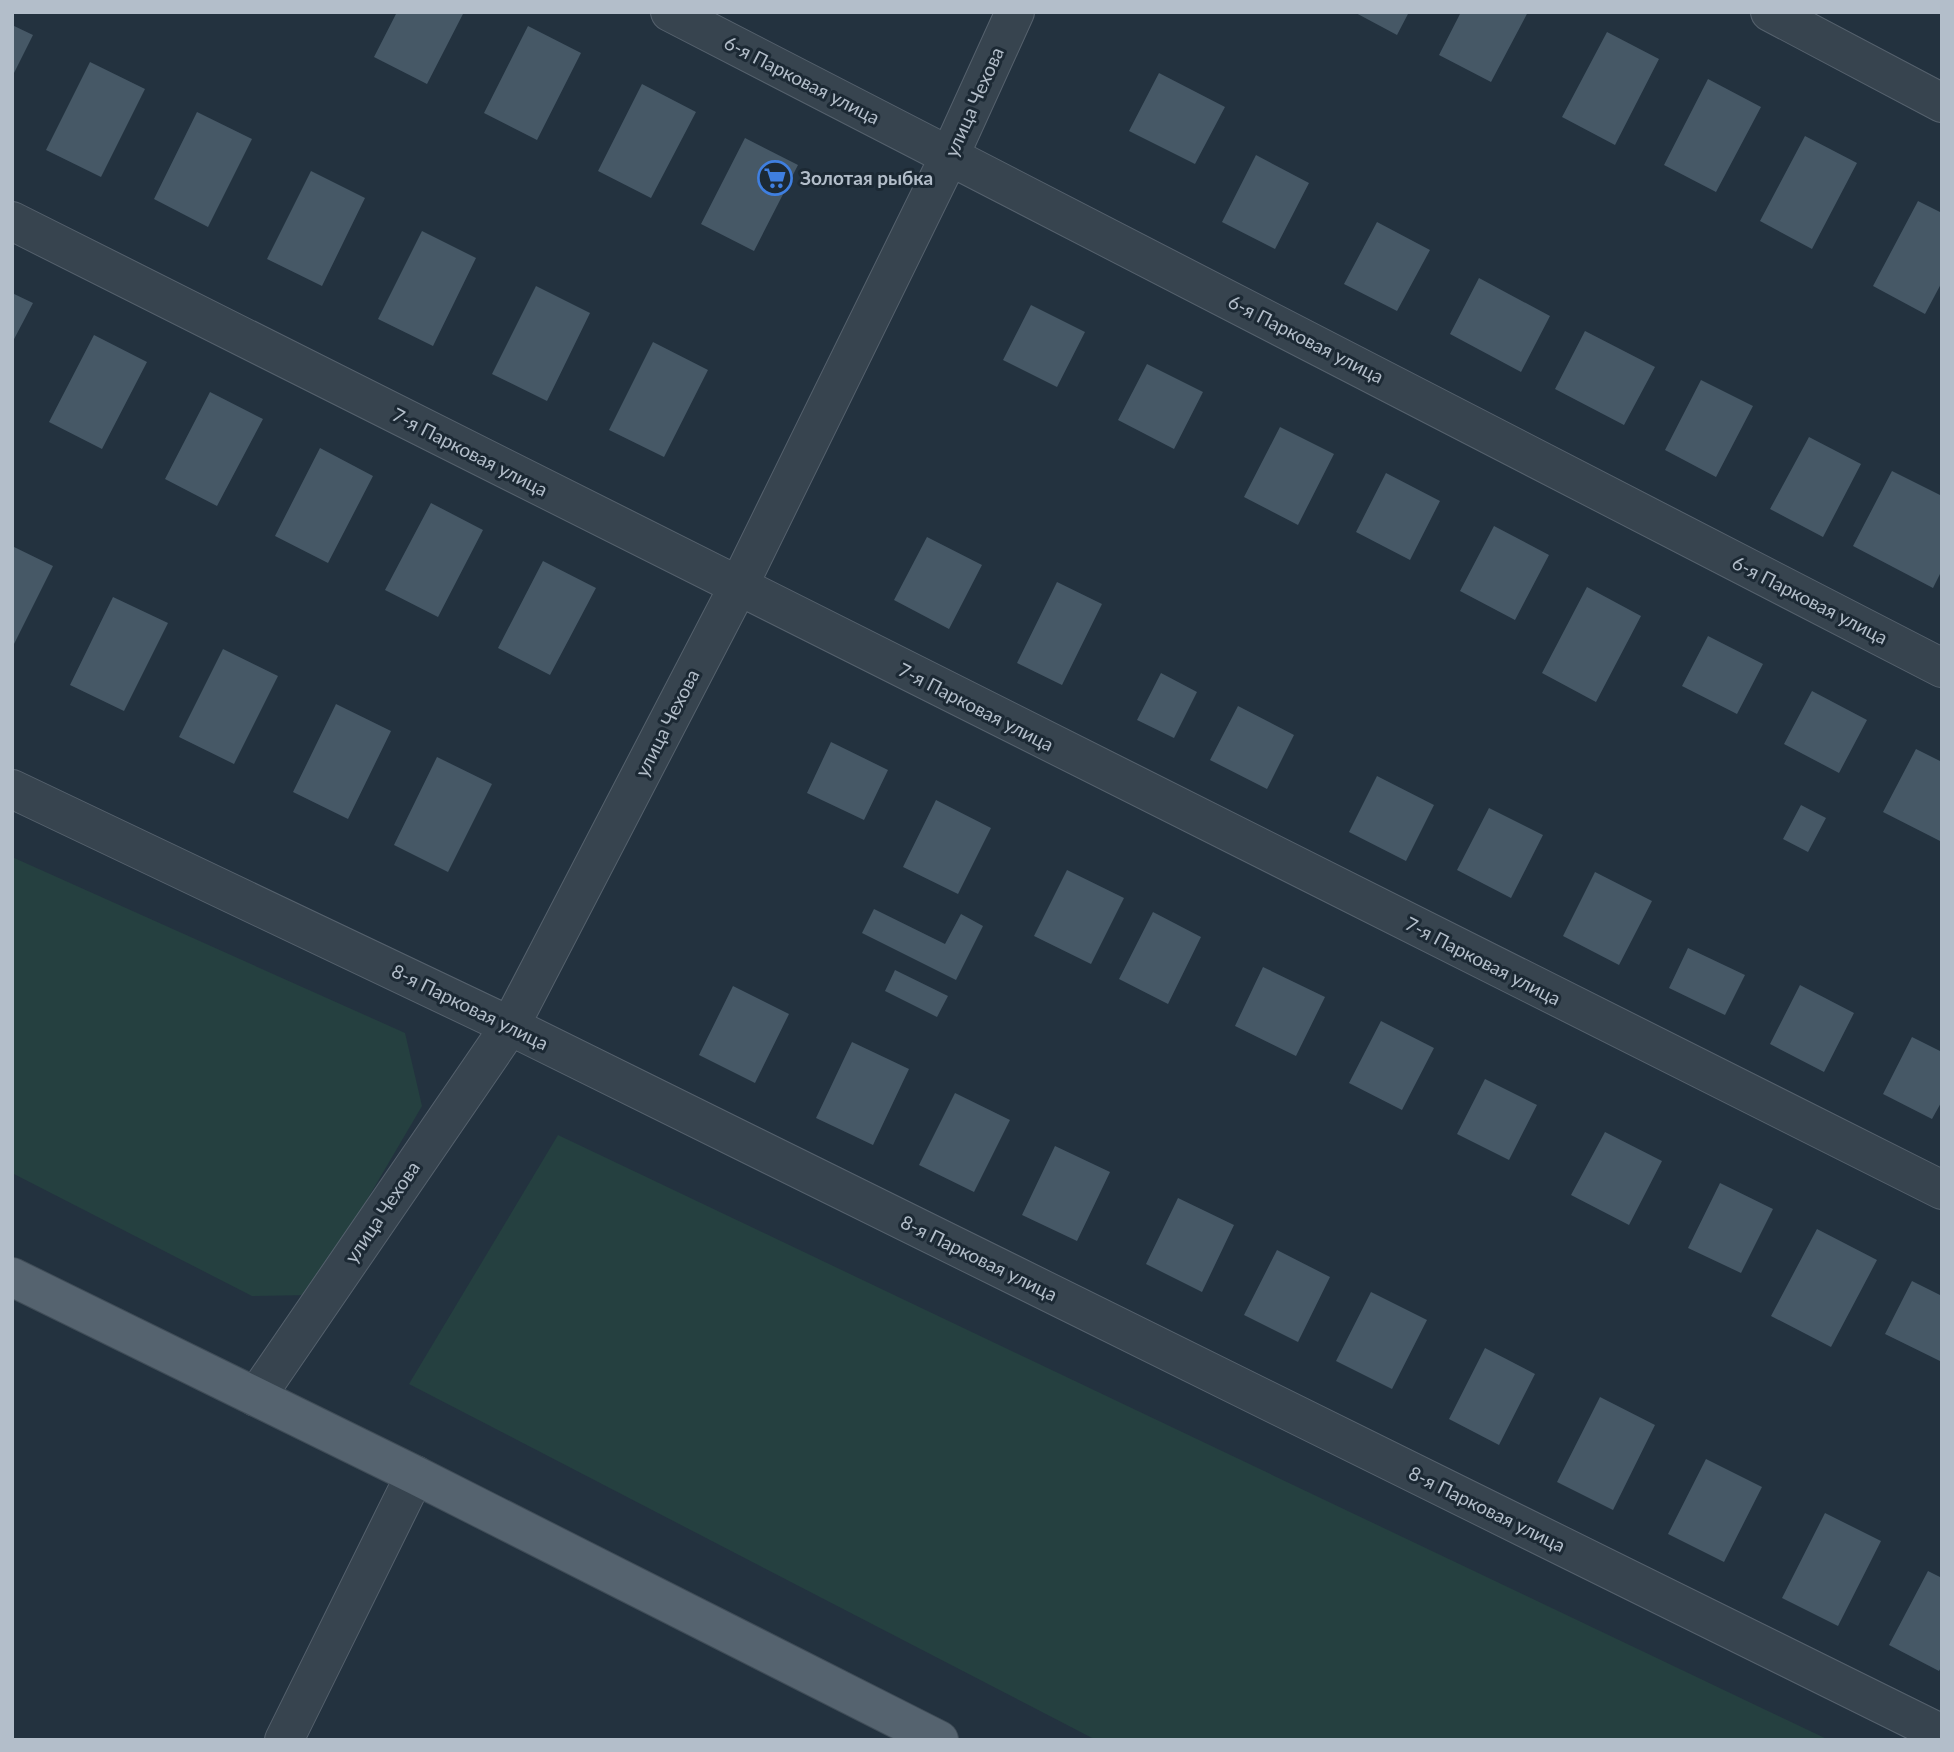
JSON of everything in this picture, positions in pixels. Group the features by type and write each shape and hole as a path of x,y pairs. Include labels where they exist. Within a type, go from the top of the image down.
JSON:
{"main road":[{"path":"12,1277 415,1475 939,1740"}],"street":[{"name":"6-я Парковая улица","path":"670,12 1942,668"},
{"name":"улица Чехова","path":"256,1397 510,1026 738,587 950,155 1015,12"},
{"path":"1770,12 1942,103"},
{"name":"7-я Парковая улица","path":"12,221 1942,1190"},
{"name":"8-я Парковая улица","path":"12,789 510,1026 1942,1734"},
{"path":"284,1740 415,1475"}],"green space":[{"path":"12,857 405,1033 422,1106 311,1295 252,1296 12,1173"},
{"path":"558,1135 1829,1740 1096,1740 409,1384"}],"building":[{"path":"397,12 464,12 427,84 374,57"},
{"path":"1354,12 1409,12 1397,35"},
{"path":"1461,12 1528,12 1491,82 1439,55"},
{"path":"12,25 33,35 12,77"},
{"path":"528,26 581,53 537,140 484,113"},
{"path":"1607,32 1659,59 1615,145 1562,117"},
{"path":"90,62 145,89 101,177 46,150"},
{"path":"1159,73 1225,107 1195,164 1129,131"},
{"path":"1708,79 1761,107 1716,192 1664,165"},
{"path":"642,84 696,112 651,198 598,171"},
{"path":"197,112 252,139 208,227 154,199"},
{"path":"1805,136 1857,163 1812,249 1760,221"},
{"path":"745,138 798,165 754,251 701,224"},
{"path":"1256,155 1309,183 1275,249 1222,222"},
{"path":"311,171 365,198 322,286 267,259"},
{"path":"1918,201 1942,213 1942,282 1925,314 1873,286"},
{"path":"1377,222 1430,250 1397,311 1344,284"},
{"path":"422,231 476,258 433,346 378,319"},
{"path":"1479,278 1550,316 1521,372 1450,334"},
{"path":"536,286 590,313 547,401 492,374"},
{"path":"12,293 33,303 12,343"},
{"path":"1031,305 1085,332 1057,387 1003,360"},
{"path":"1585,331 1655,367 1624,425 1555,389"},
{"path":"94,335 147,362 102,449 49,422"},
{"path":"653,342 708,370 664,457 609,430"},
{"path":"1147,364 1203,392 1174,449 1118,420"},
{"path":"1701,380 1753,406 1716,477 1665,450"},
{"path":"210,392 263,419 217,506 165,479"},
{"path":"1280,427 1334,454 1298,525 1244,497"},
{"path":"1809,437 1861,464 1823,537 1770,509"},
{"path":"320,448 373,476 328,563 275,536"},
{"path":"1892,471 1942,496 1942,570 1933,588 1853,546"},
{"path":"1386,473 1440,501 1410,560 1356,532"},
{"path":"431,503 483,530 438,617 385,590"},
{"path":"1494,526 1549,555 1515,620 1460,591"},
{"path":"927,537 982,565 949,629 894,600"},
{"path":"12,546 53,566 12,648"},
{"path":"543,561 596,588 550,675 498,648"},
{"path":"1057,582 1102,604 1062,685 1017,663"},
{"path":"1587,587 1641,616 1596,702 1542,673"},
{"path":"113,597 168,623 124,711 70,685"},
{"path":"1708,636 1763,664 1737,714 1682,686"},
{"path":"223,649 278,676 234,764 179,737"},
{"path":"1161,673 1197,692 1174,738 1137,720"},
{"path":"1812,691 1867,720 1839,773 1784,744"},
{"path":"336,704 391,731 348,819 293,792"},
{"path":"1238,706 1294,735 1267,789 1210,760"},
{"path":"831,742 888,770 864,820 807,793"},
{"path":"1916,749 1942,762 1942,842 1883,812"},
{"path":"437,757 492,784 448,872 394,845"},
{"path":"1377,776 1434,805 1406,861 1349,832"},
{"path":"936,800 991,828 958,894 903,867"},
{"path":"1801,805 1826,818 1808,852 1783,839"},
{"path":"1489,808 1543,835 1511,898 1457,870"},
{"path":"1067,870 1124,898 1091,964 1034,936"},
{"path":"1595,872 1652,901 1619,965 1563,936"},
{"path":"874,909 945,944 961,914 983,926 956,980 862,933"},
{"path":"1153,912 1201,937 1168,1004 1119,979"},
{"path":"1688,948 1745,975 1725,1015 1669,988"},
{"path":"1263,967 1325,997 1296,1056 1235,1026"},
{"path":"895,970 948,996 937,1017 885,991"},
{"path":"1800,985 1854,1013 1824,1072 1770,1044"},
{"path":"733,986 789,1014 755,1083 699,1055"},
{"path":"1381,1021 1434,1048 1402,1110 1349,1083"},
{"path":"1912,1037 1942,1052 1942,1101 1932,1119 1883,1094"},
{"path":"852,1042 909,1069 873,1145 816,1118"},
{"path":"1485,1079 1537,1105 1509,1160 1457,1134"},
{"path":"955,1093 1010,1120 974,1192 919,1165"},
{"path":"1605,1132 1662,1161 1629,1225 1571,1195"},
{"path":"1055,1146 1110,1172 1077,1241 1022,1215"},
{"path":"1720,1183 1773,1209 1741,1273 1688,1248"},
{"path":"1178,1198 1234,1225 1202,1292 1146,1264"},
{"path":"1817,1229 1877,1260 1831,1347 1771,1316"},
{"path":"1277,1250 1330,1277 1298,1342 1244,1315"},
{"path":"1912,1281 1942,1296 1942,1362 1885,1334"},
{"path":"1371,1292 1427,1320 1392,1389 1336,1361"},
{"path":"1485,1348 1535,1374 1499,1445 1449,1419"},
{"path":"1600,1397 1655,1425 1613,1510 1557,1482"},
{"path":"1706,1459 1762,1487 1724,1562 1668,1534"},
{"path":"1825,1513 1881,1541 1838,1626 1782,1598"},
{"path":"1928,1571 1942,1578 1942,1665 1939,1671 1889,1645"}],"place":[{"name":"Золотая рыбка","path":"775,178"}]}
